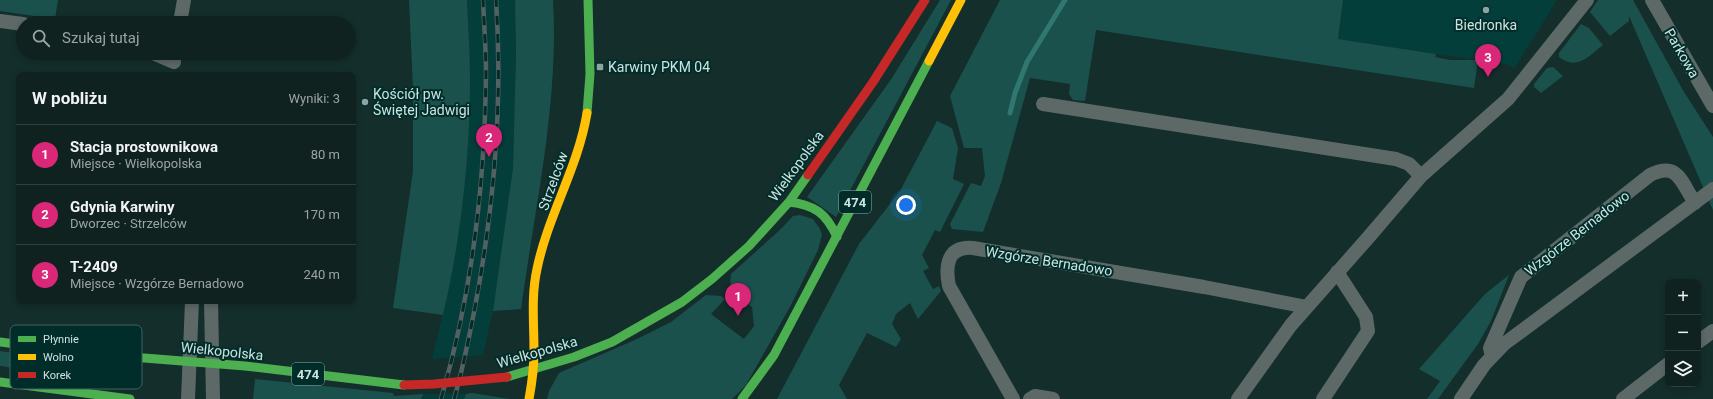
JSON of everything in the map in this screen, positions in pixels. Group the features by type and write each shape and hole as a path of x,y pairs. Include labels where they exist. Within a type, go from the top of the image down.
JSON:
{"main road":[{"name":"Strzelców","path":"529,399 533,370 533,300 535,277 546,239 574,166 584,126 590,68 588,0"},
{"name":"Wielkopolska","path":"142,358 213,363 404,385 507,378 574,358 612,342 682,302 712,279 749,246 789,202 873,82 909,27 924,0"},
{"name":"474","path":"742,399 774,355 961,0"},
{"path":"789,202 800,203 813,207 824,214 832,225 837,237"},
{"name":"Wielkopolska","path":"0,342 10,343"},
{"path":"0,382 10,383"},
{"path":"54,389 130,399"}],"street":[{"path":"181,16 184,0"},
{"path":"1238,399 1291,325 1337,272 1421,176 1508,100 1586,0"},
{"name":"Parkowa","path":"1652,0 1713,106"},
{"path":"0,21 16,23"},
{"path":"1043,104 1396,159 1409,164 1421,176"},
{"name":"Wzgórze Bernadowo","path":"1492,356 1490,348 1521,277 1650,175 1659,171 1671,170 1677,174 1695,203"},
{"name":"Wzgórze Bernadowo","path":"1461,399 1492,356 1511,339 1713,189"},
{"name":"Wzgórze Bernadowo","path":"1013,399 949,286 946,272 950,259 958,249 973,248 1204,287 1307,307"},
{"path":"1323,399 1368,331 1366,318 1337,272"},
{"path":"188,399 192,304"},
{"path":"210,304 213,399"},
{"path":"1701,340 1713,331"},
{"path":"1623,399 1665,366"},
{"path":"1030,399 1035,396 1053,399"}],"shaded area":[{"path":"0,0 58,0 55,16 34,16 0,11"},
{"path":"409,0 467,0 470,109 466,168 455,257 443,315 393,308 413,171 413,88"},
{"path":"467,0 515,0 516,53 513,168 493,311 483,355 432,359 447,297 458,237 465,177 470,78"},
{"path":"515,0 553,0 554,39 552,77 544,155 521,309 493,311 513,168 516,53"},
{"path":"940,0 951,0 836,217 807,197 892,78"},
{"path":"1000,0 1343,0 1338,39 1436,54 1435,57 1450,60 1478,60 1474,88 1096,30 1085,101 1073,100 1069,94 1070,84 1030,78 1001,183 983,232 952,229 950,224 971,183 981,186 985,176 982,148 964,148 950,96"},
{"path":"1343,0 1557,0 1514,69 1510,65 1338,39"},
{"path":"1598,0 1633,0 1684,92 1713,137 1713,210 1629,16 1629,21 1610,36 1590,12"},
{"path":"1581,24 1589,28 1603,45 1582,60 1572,63 1565,61 1559,57 1559,53"},
{"path":"1553,67 1563,76 1541,93 1534,87 1534,84 1547,68"},
{"path":"937,121 952,128 958,148 953,179 964,184 940,232 935,230 922,255 929,268 923,271 933,289 939,286 941,291 918,319 910,303 896,314 892,324 901,339 896,347 867,333 839,385 847,399 777,399 859,244 900,191"},
{"path":"800,215 813,219 820,229 822,235 818,250 791,305 746,385 732,399 547,399 549,391 559,373 637,339 671,322 706,295 721,296 725,299 711,314 744,339 754,326 752,307 738,297 732,290 730,281 731,274 781,229 793,216"},
{"path":"1509,275 1491,321 1478,344 1438,399 1427,399 1440,381 1419,369 1485,294"},
{"path":"0,351 10,352 10,367 0,366"},
{"path":"255,379 393,393 394,396 423,394 421,399 253,399"},
{"path":"472,393 510,399 464,399 466,394"},
{"path":"423,394 466,394 464,399 421,399"}],"waterway":[{"path":"1010,113 1015,93 1027,62 1065,0"}],"railway":[{"path":"441,399 461,319 475,238 483,155 485,114 486,73 483,0"},
{"path":"454,399 463,365 475,307 482,269 492,193 498,77 496,0"}],"traffic: fast":[{"path":"587,113 590,74 588,0"},
{"path":"742,399 774,355 929,61"},
{"path":"507,377 574,357 612,342 682,302 712,279 749,246 789,202 808,175"},
{"path":"789,202 806,205 819,212 829,222 837,237"},
{"path":"0,342 10,343"},
{"path":"142,358 245,366 404,385"},
{"path":"0,382 10,383"},
{"path":"54,389 130,399"}],"traffic: slow":[{"path":"929,61 961,0"},
{"path":"529,399 534,363 533,299 537,269 548,230 577,153 587,113"}],"traffic: jam":[{"path":"808,175 873,82 925,0"},
{"path":"404,385 434,384 507,377"}],"place":[{"name":"Biedronka","path":"1486,10"},
{"name":"Karwiny PKM 04","path":"600,67"},
{"name":"T-2409","path":"1488,77"},
{"name":"Kościół pw. Świętej Jadwigi","path":"365,102"},
{"name":"Gdynia Karwiny","path":"489,157"},
{"name":"Stacja prostownikowa","path":"738,316"}]}
